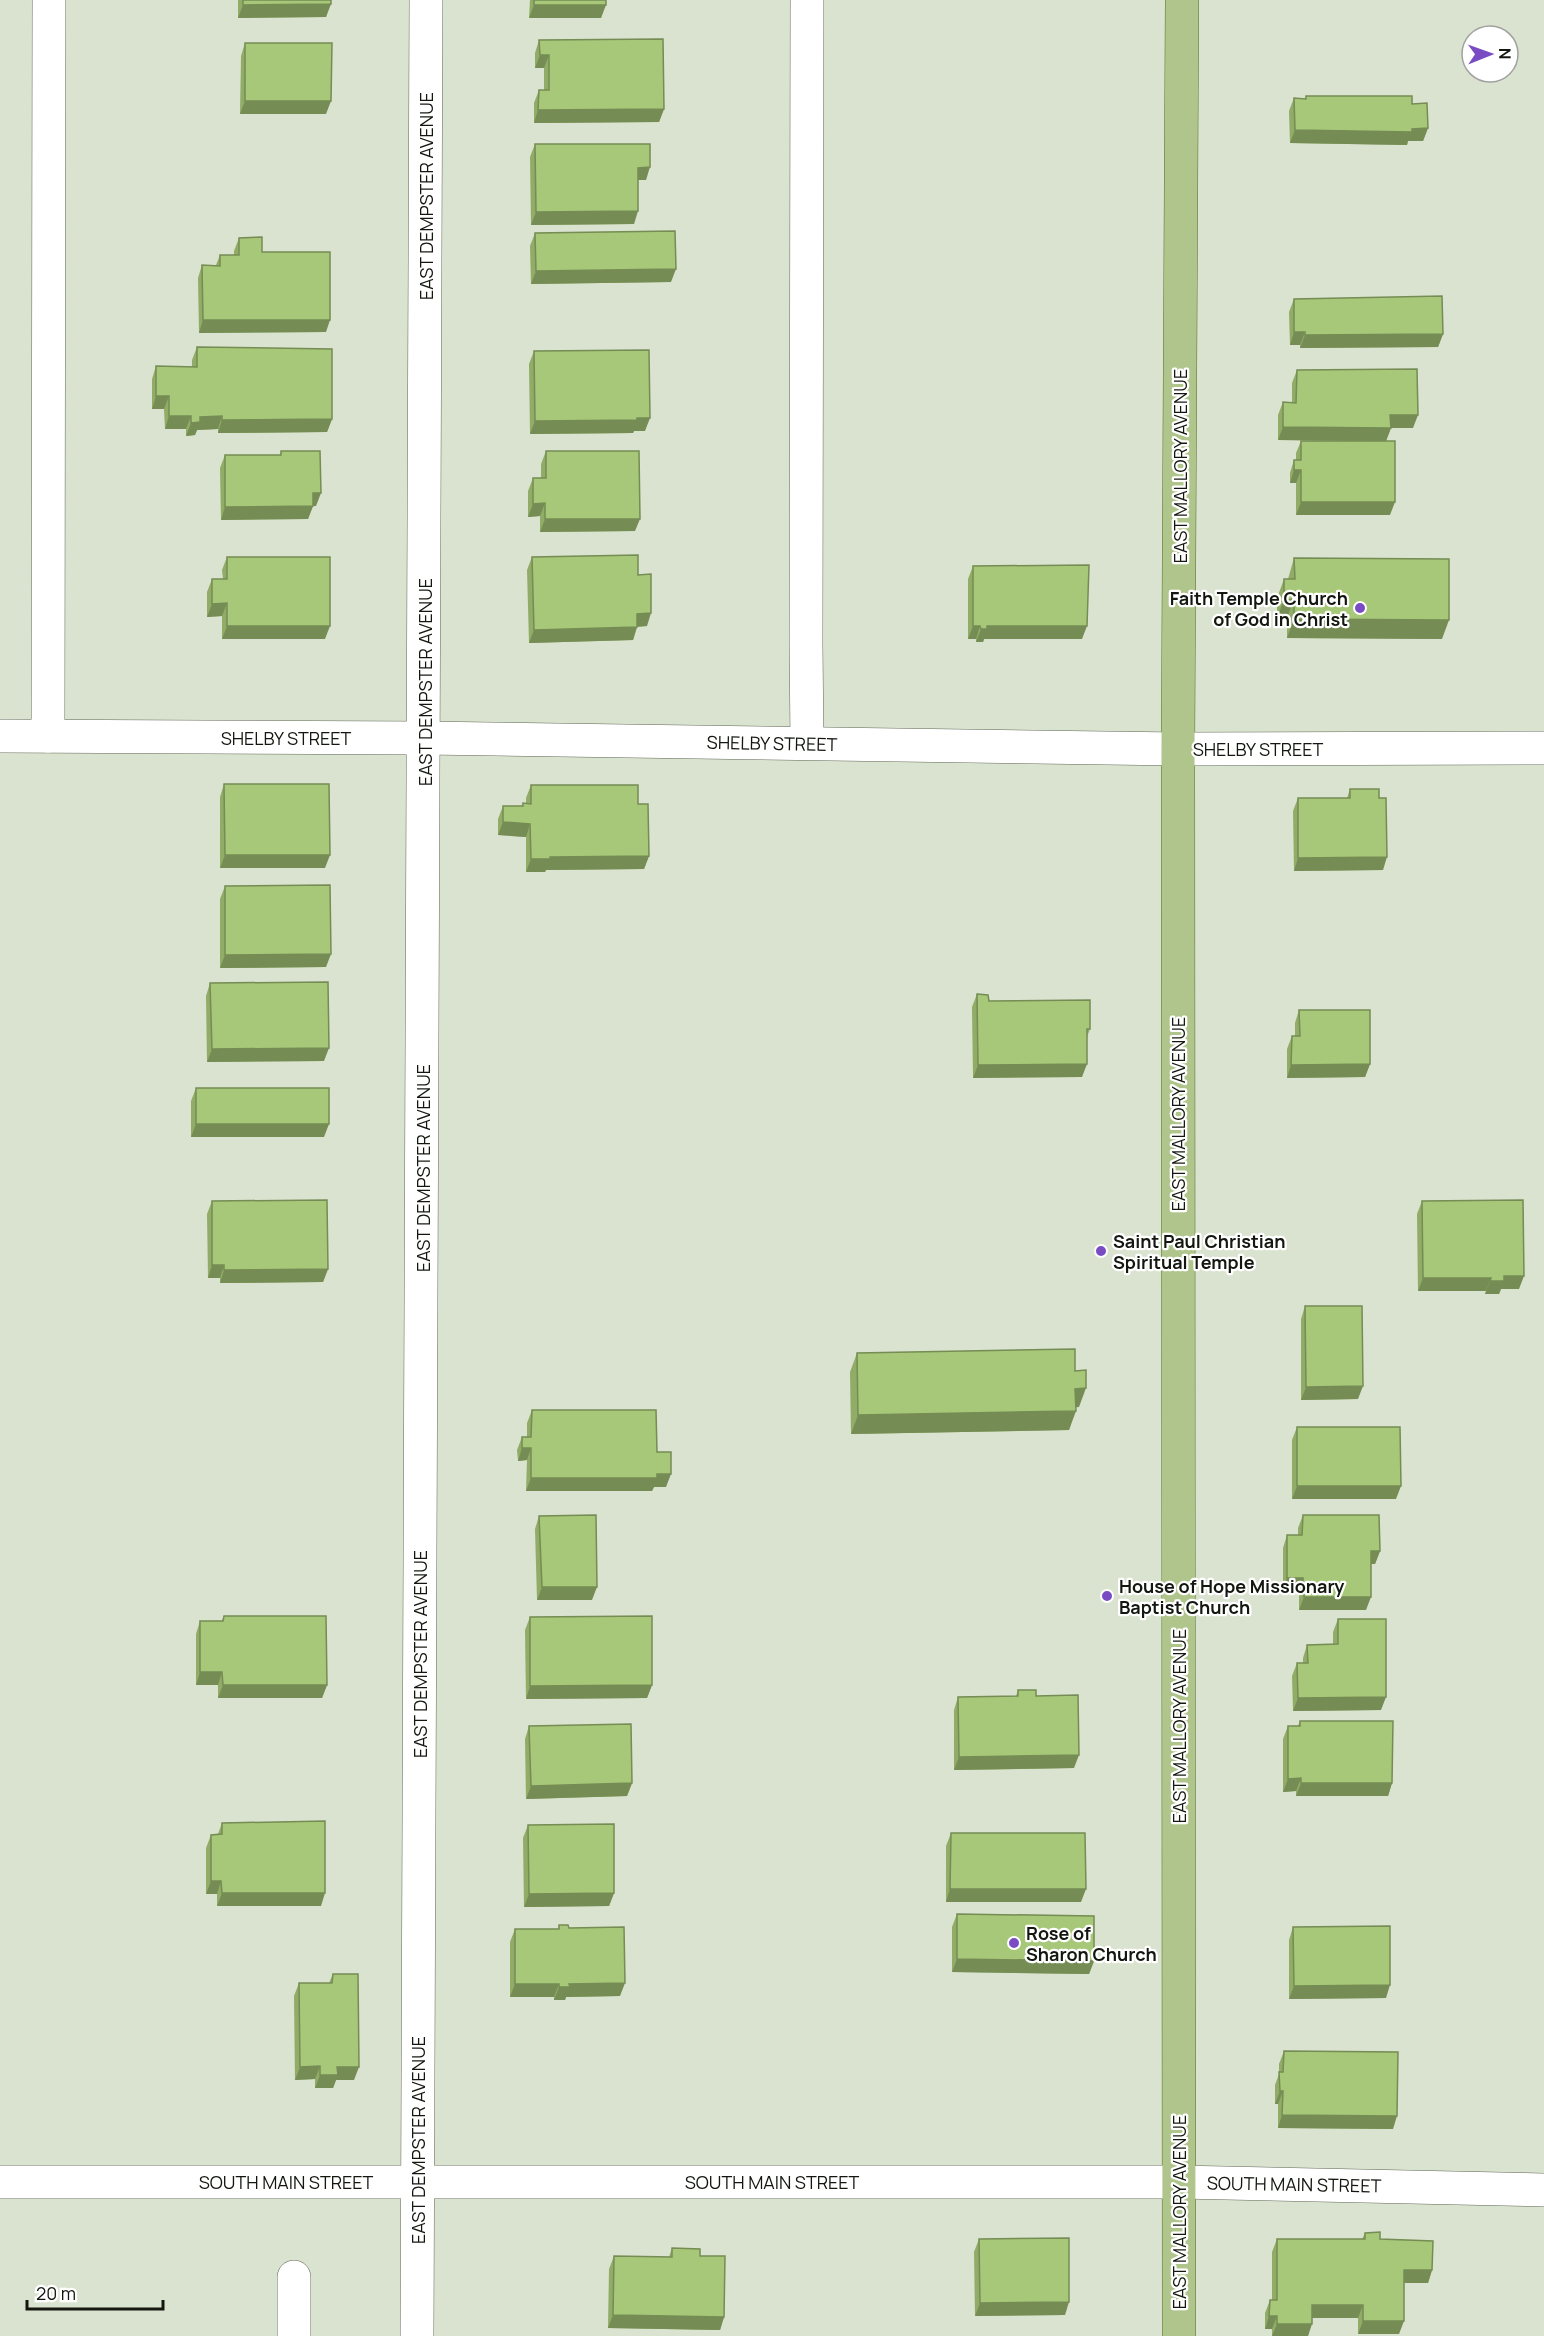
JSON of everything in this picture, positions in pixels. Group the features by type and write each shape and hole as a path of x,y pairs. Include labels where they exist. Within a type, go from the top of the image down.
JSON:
{"main road":[{"name":"EAST MALLORY AVENUE","path":"1179,2336 1178,749 1182,0"}],"street":[{"path":"48,736 49,0"},
{"name":"EAST DEMPSTER AVENUE","path":"417,2336 425,738 426,0"},
{"path":"807,0 807,743"},
{"name":"SHELBY STREET","path":"0,736 425,738 1178,749 1544,748"},
{"name":"SOUTH MAIN STREET","path":"0,2182 1179,2182 1544,2190"},
{"path":"294,2277 294,2336"}],"building":[{"path":"243,0 331,0 331,4 243,5"},
{"path":"534,0 606,0 606,5 534,5"},
{"path":"663,39 664,109 538,110 539,90 549,90 549,55 540,55 539,40"},
{"path":"245,43 332,43 331,101 245,101"},
{"path":"1306,96 1412,96 1412,104 1427,103 1428,128 1412,129 1412,132 1295,130 1294,98 1306,99"},
{"path":"535,144 650,144 650,167 638,168 638,211 536,212"},
{"path":"675,231 676,269 536,271 535,233"},
{"path":"262,237 262,252 330,252 330,320 203,320 202,265 220,266 220,255 239,255 239,238"},
{"path":"1442,296 1443,334 1305,335 1305,332 1294,332 1294,299"},
{"path":"197,347 332,349 332,419 222,420 222,416 200,417 200,422 191,423 191,416 169,416 169,396 156,396 156,366 197,367"},
{"path":"649,350 650,418 535,421 534,351"},
{"path":"1417,369 1418,415 1390,415 1391,428 1283,427 1283,402 1296,403 1297,370"},
{"path":"1301,441 1395,441 1395,502 1301,502 1301,470 1294,470 1294,460 1301,460"},
{"path":"281,451 320,451 321,493 313,493 313,506 225,507 225,455 281,455"},
{"path":"546,451 639,451 640,519 545,519 545,503 533,504 533,478 546,478"},
{"path":"638,555 638,575 651,574 651,613 637,614 637,627 534,630 532,557"},
{"path":"227,557 330,557 330,626 227,626 227,603 212,604 212,579 227,579"},
{"name":"Faith Temple Church of God in Christ","path":"1294,558 1449,559 1449,620 1294,619 1294,599 1284,600 1284,579 1295,579"},
{"path":"1089,565 1087,626 987,626 987,629 981,629 980,626 973,626 973,566"},
{"path":"224,784 329,784 330,855 225,855"},
{"path":"531,785 638,785 638,804 648,804 649,856 531,859 530,824 503,822 503,806 531,804"},
{"path":"1350,789 1379,789 1379,798 1386,798 1387,857 1298,858 1298,798 1350,798"},
{"path":"330,885 331,954 225,955 225,886"},
{"path":"328,982 329,1048 212,1049 210,983"},
{"path":"977,994 988,995 989,1001 1090,1000 1087,1064 978,1065"},
{"path":"1299,1010 1370,1010 1370,1064 1291,1065 1292,1036 1300,1036"},
{"path":"196,1088 329,1088 329,1124 196,1124"},
{"path":"327,1200 328,1269 224,1270 224,1265 212,1265 212,1201"},
{"path":"1523,1200 1524,1276 1504,1276 1504,1281 1490,1281 1491,1278 1423,1278 1422,1201"},
{"path":"1305,1306 1362,1306 1363,1386 1306,1387"},
{"path":"1075,1349 1075,1371 1086,1370 1086,1388 1075,1389 1076,1411 858,1415 857,1353"},
{"path":"532,1410 656,1410 657,1452 671,1452 671,1474 657,1474 657,1478 531,1478 531,1448 522,1448 522,1437 531,1437"},
{"path":"1297,1427 1400,1427 1401,1486 1297,1486"},
{"path":"596,1515 597,1587 542,1587 539,1516"},
{"path":"1303,1515 1379,1515 1380,1551 1371,1551 1371,1597 1304,1597 1303,1578 1287,1578 1287,1535 1302,1535"},
{"path":"224,1616 326,1616 327,1685 223,1685 222,1672 200,1672 200,1621 223,1621"},
{"path":"652,1616 652,1685 530,1686 530,1617"},
{"path":"1338,1619 1386,1619 1386,1697 1298,1698 1297,1663 1308,1663 1307,1645 1338,1644"},
{"path":"1018,1690 1036,1690 1036,1696 1078,1695 1079,1755 959,1757 958,1697 1018,1696"},
{"path":"1300,1721 1393,1721 1392,1783 1301,1783 1301,1778 1288,1779 1288,1726 1300,1726"},
{"path":"631,1724 632,1783 531,1786 529,1726"},
{"path":"325,1821 325,1893 222,1893 221,1881 211,1881 211,1835 222,1834 222,1823"},
{"path":"614,1824 614,1893 529,1894 528,1825"},
{"path":"951,1833 1085,1833 1086,1889 950,1889"},
{"path":"957,1914 1094,1916 1094,1961 957,1959"},
{"path":"559,1925 568,1925 569,1928 624,1927 625,1983 569,1984 570,1987 559,1987 559,1984 515,1984 515,1929 559,1929"},
{"path":"1390,1926 1390,1985 1294,1986 1293,1927"},
{"path":"333,1974 358,1974 359,2067 337,2067 338,2075 320,2075 320,2066 300,2067 299,1983 332,1983"},
{"path":"1284,2051 1398,2052 1397,2116 1282,2115 1283,2091 1280,2091 1279,2072 1283,2072"},
{"path":"1380,2232 1380,2239 1433,2241 1432,2270 1404,2270 1404,2321 1363,2321 1363,2305 1312,2305 1312,2324 1277,2324 1277,2316 1269,2316 1270,2300 1277,2300 1277,2239 1365,2239 1365,2233"},
{"path":"1069,2238 1069,2302 980,2303 979,2239"},
{"path":"672,2248 700,2249 700,2256 725,2256 724,2317 613,2315 614,2256 672,2257"}],"place":[{"name":"Faith Temple Church of God in Christ","path":"1360,608"},
{"name":"Saint Paul Christian Spiritual Temple","path":"1101,1251"},
{"name":"House of Hope Missionary Baptist Church","path":"1107,1596"},
{"name":"Rose of Sharon Church","path":"1014,1943"}]}
